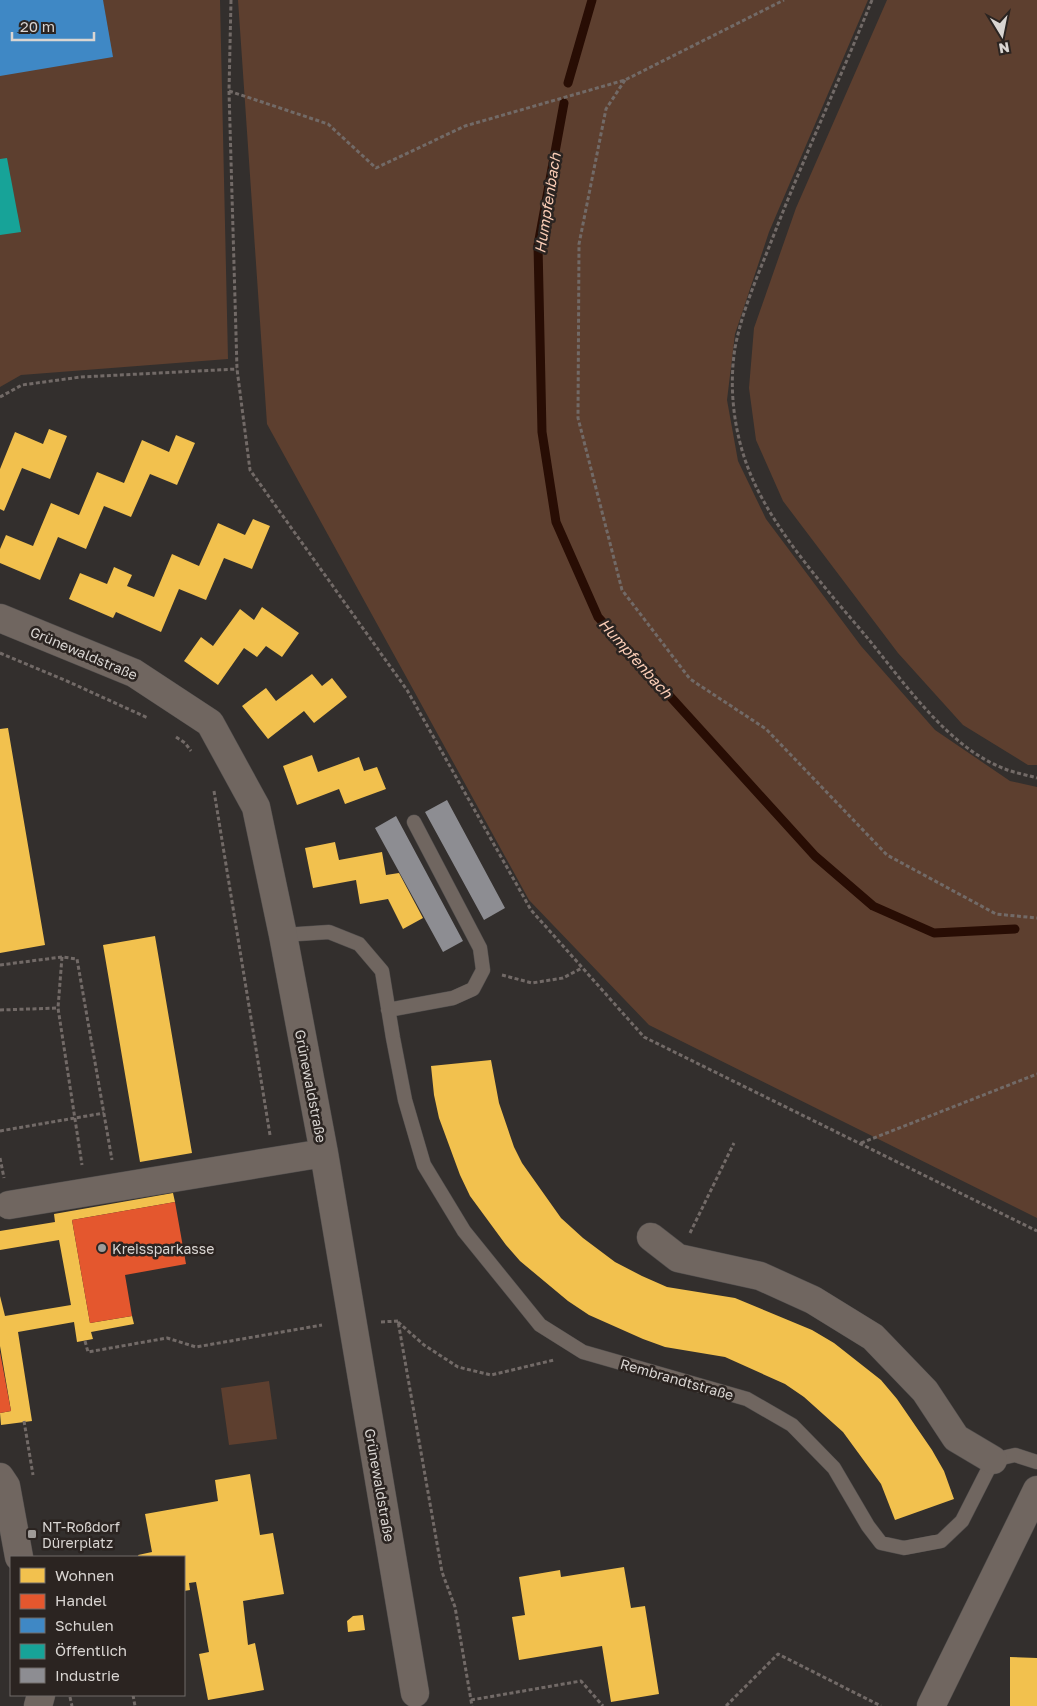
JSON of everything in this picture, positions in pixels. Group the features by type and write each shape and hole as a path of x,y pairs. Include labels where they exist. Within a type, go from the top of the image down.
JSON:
{"street":[{"name":"Grünewaldstraße","path":"0,618 134,673 210,723 256,807 283,935 324,1153 415,1693"},
{"path":"9,1205 324,1153"},
{"path":"651,1237 678,1258 760,1276 813,1300 873,1337 925,1391 956,1438 993,1460"},
{"path":"0,1477 6,1486 19,1556"},
{"path":"931,1706 1037,1490"}],"lane":[{"path":"388,1010 453,998 473,989 483,970 480,948 414,822"},
{"name":"Rembrandtstraße","path":"283,935 329,932 359,944 382,971 405,1100 424,1165 459,1223 476,1247 540,1325 583,1352 747,1400 792,1425 834,1468 868,1526 881,1543 904,1548 940,1541 962,1520 993,1460"},
{"path":"993,1460 1015,1455 1037,1462"}],"path":[{"path":"231,0 229,91 237,369 250,470 407,690 531,910 644,1037 1037,1232"},
{"path":"229,91 328,124 376,168 464,126 625,80 784,0"},
{"path":"872,0 794,182 747,304 735,348 733,379 734,408 739,435 745,460 753,479 761,497 779,526 807,564 922,705 947,731 978,756 1005,770 1037,778"},
{"path":"625,80 606,109 579,244 578,418 622,590 690,679 766,729 887,855 996,914 1037,918"},
{"path":"0,397 22,385 81,377 237,369"},
{"path":"0,654 69,682 152,720"},
{"path":"172,734 185,743 194,755"},
{"path":"213,788 274,1161"},
{"path":"0,965 62,957 77,959 116,1187"},
{"path":"62,957 58,1008 86,1192"},
{"path":"483,970 532,983 563,978 582,968"},
{"path":"0,1010 58,1008"},
{"path":"860,1143 1037,1074"},
{"path":"0,1132 104,1113"},
{"path":"678,1258 734,1143"},
{"path":"398,1321 442,1572 455,1607 472,1706"},
{"path":"353,1323 398,1321 424,1345 458,1367 491,1375 583,1352"},
{"path":"85,1341 88,1352 167,1338 196,1347 322,1325"},
{"path":"726,1706 778,1654 881,1706"},
{"path":"471,1700 581,1681 603,1706"}],"shaded area":[{"path":"0,0 220,0 228,359 21,375 0,387"},
{"path":"238,0 868,0 769,232 735,334 727,400 738,461 766,519 861,646 935,730 1010,781 1037,787 1037,1218 649,1025 529,900 267,424"},
{"path":"887,0 1037,0 1037,765 1028,765 963,725 898,653 783,501 756,440 749,388 754,328 796,208"},
{"path":"269,1381 277,1439 229,1445 221,1388"}],"building: Wohnen":[{"path":"49,429 67,436 50,479 22,468 4,511 0,509 0,469 15,432 43,444"},
{"path":"176,435 195,443 177,485 150,474 131,517 104,506 86,549 58,537 40,580 0,563 0,549 6,535 33,546 51,503 79,515 97,472 124,483 142,440 169,452"},
{"path":"253,519 270,526 252,569 224,558 206,600 179,589 161,632 116,612 113,618 69,599 80,573 107,584 114,567 132,575 127,586 154,597 172,554 199,566 218,523 245,535"},
{"path":"262,607 299,633 282,657 266,646 257,657 244,648 218,685 184,661 201,637 213,646 240,609 254,620"},
{"path":"312,674 322,686 332,678 347,697 314,723 304,711 268,739 242,706 266,688 276,701"},
{"path":"8,728 45,945 0,953 0,729"},
{"path":"312,755 318,772 359,757 364,771 377,767 386,789 345,804 339,789 297,805 283,766"},
{"path":"335,842 339,860 382,852 386,875 399,873 423,918 403,929 388,899 360,904 356,880 313,888 305,848"},
{"path":"155,936 192,1153 140,1162 103,945"},
{"path":"491,1060 499,1103 514,1147 522,1163 561,1218 583,1238 615,1262 642,1276 667,1287 735,1298 812,1330 834,1343 881,1380 897,1399 944,1471 954,1499 895,1520 881,1484 843,1432 804,1397 785,1384 725,1357 665,1347 589,1315 568,1301 520,1261 470,1196 460,1175 439,1118 434,1095 431,1066"},
{"path":"173,1193 175,1202 72,1220 90,1323 132,1316 134,1324 91,1332 93,1339 77,1342 74,1322 18,1332 32,1421 1,1425 0,1413 11,1411 0,1346 0,1296 5,1316 71,1305 59,1240 0,1250 0,1231 55,1222 54,1214"},
{"path":"250,1474 260,1535 273,1533 284,1594 243,1601 248,1645 255,1643 264,1690 208,1700 199,1654 209,1652 196,1582 189,1583 190,1590 185,1591 185,1556 138,1555 152,1552 145,1514 218,1501 215,1480"},
{"path":"624,1567 631,1608 645,1606 659,1694 611,1702 602,1646 519,1660 512,1617 525,1615 519,1577 560,1570 561,1577"},
{"path":"363,1615 365,1630 348,1632 347,1621 353,1616"},
{"path":"1010,1657 1037,1658 1037,1706 1010,1706"}],"building: Handel":[{"path":"175,1202 186,1264 125,1275 132,1316 90,1323 72,1220"},
{"path":"0,1352 11,1411 0,1413"}],"building: Schulen":[{"path":"0,0 103,0 113,57 0,76"}],"building: Öffentlich":[{"path":"7,158 21,232 0,235 0,159"}],"building: Industrie":[{"path":"447,800 505,908 484,920 425,812"},
{"path":"396,816 463,941 443,952 375,828"}],"waterway":[{"name":"Humpfenbach","path":"568,83 592,0"},
{"name":"Humpfenbach","path":"564,103 538,245 542,432 556,522 598,617 815,856 873,906 934,933 1015,929"}],"place":[{"name":"Kreissparkasse","path":"102,1248"},
{"name":"NT-Roßdorf Dürerplatz","path":"32,1534"}]}
